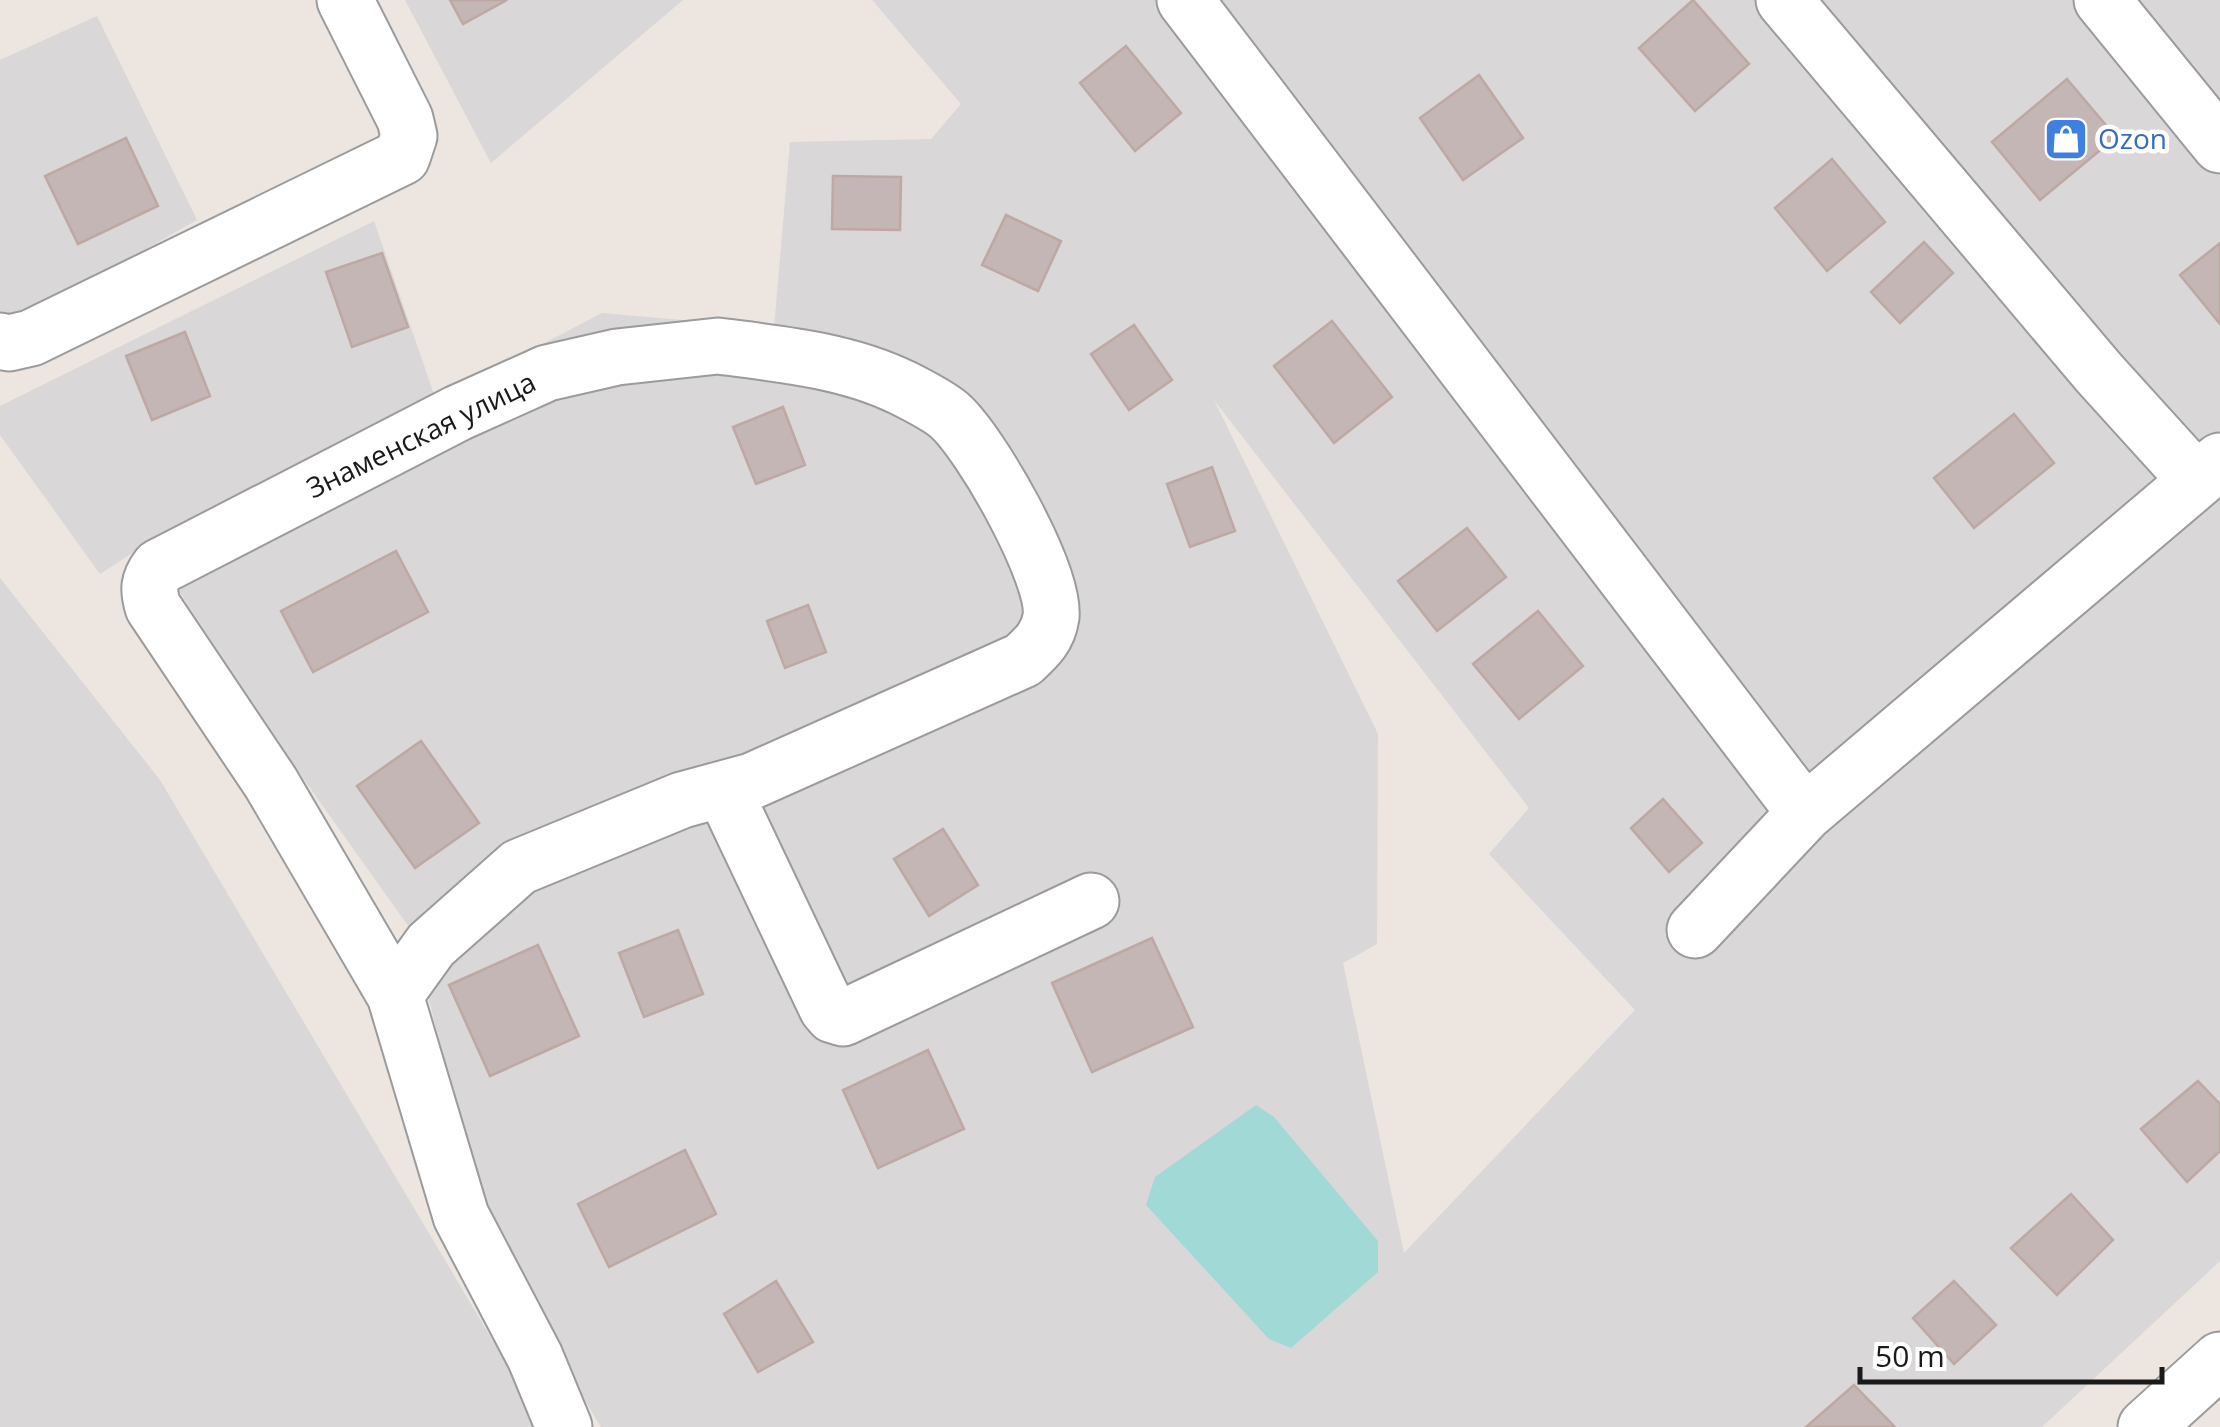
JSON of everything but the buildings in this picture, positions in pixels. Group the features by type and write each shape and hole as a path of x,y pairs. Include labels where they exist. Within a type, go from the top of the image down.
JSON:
{"street":[{"path":"0,341 31,338 402,157 409,136 406,119 345,0"},
{"path":"1185,0 1805,813"},
{"path":"1695,930 1805,813 2208,470 2099,373 1784,0"},
{"path":"2102,0 2220,145"},
{"name":"Знаменская улица","path":"718,346 815,358 902,387 950,416 997,479 1042,569 1052,614 1043,642 1023,660 752,780 723,789 682,800 518,866 431,945 395,995 271,784 154,607 148,584 159,567 458,412 547,373 617,357 718,346"},
{"path":"723,789 833,1015 843,1018 1091,901"},
{"path":"395,995 461,1216 534,1357 564,1427"},
{"path":"2146,1427 2220,1360"}],"shaded area":[{"path":"405,0 683,0 491,163"},
{"path":"872,0 2220,0 2220,1261 2042,1427 601,1427 574,1382 476,1184 411,930 266,726 148,543 100,574 0,435 0,406 374,221 436,400 602,313 774,328 790,142 931,139 961,104","holes":["1214,400 1529,808 1489,854 1635,1010 1404,1253 1343,963 1377,944 1378,734"]},
{"path":"97,16 197,220 8,327 0,318 0,60"},
{"path":"0,578 160,780 544,1427 0,1427"}],"water":[{"path":"1256,1105 1274,1117 1378,1241 1378,1272 1291,1348 1269,1339 1146,1205 1155,1177"}],"place":[{"name":"Ozon","path":"2066,139"}]}
